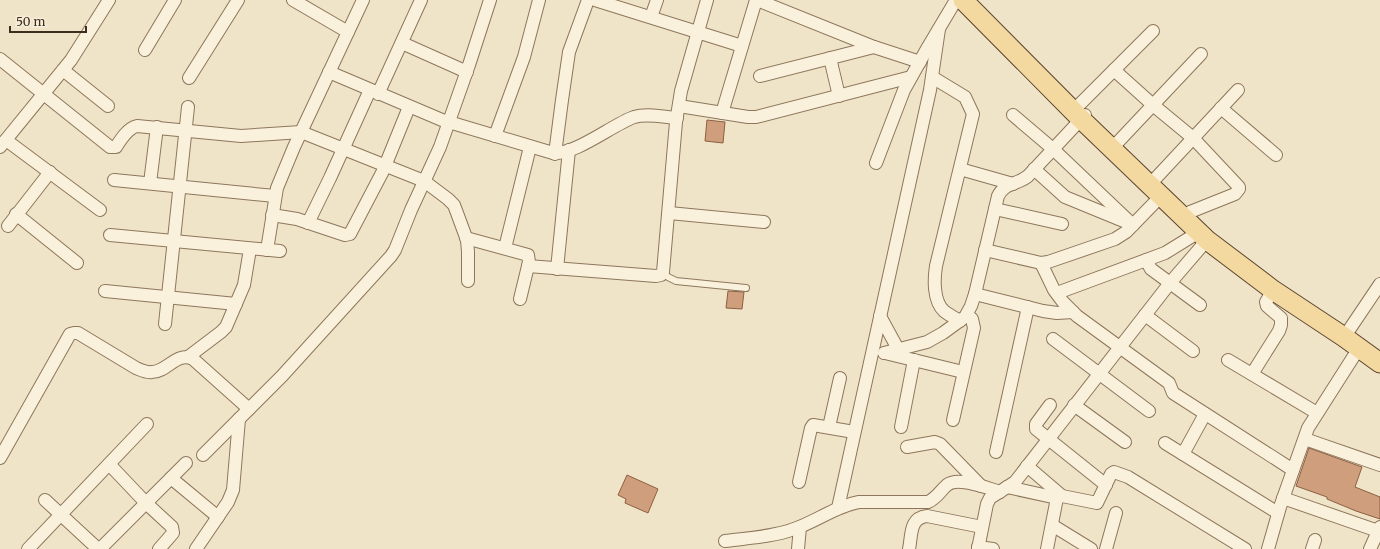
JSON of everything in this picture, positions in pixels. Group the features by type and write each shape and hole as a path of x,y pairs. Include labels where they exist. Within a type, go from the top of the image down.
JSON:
{"main road":[{"path":"963,0 1083,112 1158,187 1190,212 1238,254 1350,330 1379,357"},
{"path":"978,0 1083,112 1118,142 1203,236 1273,290 1359,348 1379,357"}],"street":[{"path":"100,210 50,172 3,144 71,60 109,0"},
{"path":"144,50 175,0"},
{"path":"189,78 238,0"},
{"path":"293,0 348,32"},
{"path":"266,250 277,188 301,132 363,0"},
{"path":"308,223 344,149 402,43 422,0"},
{"path":"203,455 282,376 391,256 440,147 467,72 490,0"},
{"path":"496,136 524,57 539,0"},
{"path":"555,154 569,52 588,0"},
{"path":"595,0 742,46"},
{"path":"651,17 657,0"},
{"path":"528,266 656,276 661,275 663,272 678,112 707,0"},
{"path":"722,113 756,0 874,47 920,62"},
{"path":"876,163 904,90 956,0"},
{"path":"838,508 854,432 878,352 880,316 932,77 939,28"},
{"path":"878,352 927,342 964,318 975,294 1000,190 1003,187 1023,180 1034,169 1083,112 1114,70 1153,31"},
{"path":"402,43 467,72"},
{"path":"760,76 874,47"},
{"path":"1118,142 1201,54"},
{"path":"0,58 110,147 116,147 134,126 241,136 301,132 424,181 454,205 466,238 468,252 468,281"},
{"path":"830,58 839,96"},
{"path":"62,70 108,106"},
{"path":"1114,70 1193,138 1239,187 1239,190 1235,194 1190,212"},
{"path":"329,72 409,107 449,122 555,154 566,152 634,117 678,112 722,113 756,117 911,77"},
{"path":"932,77 965,97 973,114 934,278 935,287 942,308 945,312 972,319 974,328 953,420"},
{"path":"985,250 1041,263 1048,262 1115,239 1126,232 1133,225 1193,138 1238,90"},
{"path":"165,324 188,107"},
{"path":"272,215 297,219 345,235 350,234 385,165 409,107"},
{"path":"1221,108 1276,155"},
{"path":"1013,115 1052,149 1133,225"},
{"path":"150,184 157,127"},
{"path":"505,248 530,147"},
{"path":"557,269 569,150"},
{"path":"960,169 1013,184"},
{"path":"1034,169 1065,196 1133,225"},
{"path":"8,226 50,172"},
{"path":"114,180 276,196"},
{"path":"995,209 1062,224"},
{"path":"669,213 764,222"},
{"path":"16,214 77,263"},
{"path":"110,235 280,251"},
{"path":"1057,294 1165,253 1203,236"},
{"path":"993,549 978,548 987,504 990,498 1015,482 1120,346 1146,315 1203,236"},
{"path":"466,238 528,255 528,266 520,299"},
{"path":"188,357 226,327 244,285 250,249"},
{"path":"1146,260 1151,269 1200,305"},
{"path":"1041,263 1057,294 1073,312 1169,383 1173,393 1293,470"},
{"path":"1350,330 1380,284"},
{"path":"1252,374 1279,331 1281,325 1281,318 1267,306 1266,302 1273,290"},
{"path":"105,291 236,304"},
{"path":"975,294 1053,313 1073,312"},
{"path":"996,452 1028,307"},
{"path":"1146,315 1193,351"},
{"path":"880,316 898,349"},
{"path":"0,458 70,334 74,333 78,333 145,372 152,373 162,370 179,358 188,357 193,359 249,408"},
{"path":"1053,339 1148,411"},
{"path":"901,427 919,361 927,342"},
{"path":"1268,549 1278,513 1308,428 1359,348"},
{"path":"878,352 963,372"},
{"path":"1228,360 1317,413"},
{"path":"829,427 840,378"},
{"path":"1050,405 1035,427 1036,429 1106,485"},
{"path":"1074,405 1125,442"},
{"path":"1183,454 1205,414"},
{"path":"196,549 228,502 234,490 239,419"},
{"path":"28,549 147,424"},
{"path":"799,482 811,428 813,425 817,424 854,432"},
{"path":"1305,439 1380,465"},
{"path":"907,447 934,442 940,444 982,487"},
{"path":"1165,443 1278,513"},
{"path":"45,500 99,549 186,463"},
{"path":"109,464 146,503 172,527 173,533 159,549"},
{"path":"1027,466 1059,497"},
{"path":"725,541 748,543 780,534 800,527 848,504 859,502 928,502 952,482 968,483 982,487 1097,503 1111,474 1114,472 1128,477 1245,549"},
{"path":"171,478 218,517"},
{"path":"1047,549 1059,497"},
{"path":"1283,498 1379,529 1370,549"},
{"path":"927,516 932,500"},
{"path":"1106,549 1116,513"},
{"path":"910,549 913,525 916,520 921,517 927,516 982,528"},
{"path":"1052,525 1091,549"},
{"path":"798,549 800,527"}],"lane":[{"path":"663,272 668,278 676,281 746,288"}],"building":[{"path":"707,120 725,122 723,143 705,141"},
{"path":"728,291 744,292 742,309 726,308"},
{"path":"1309,448 1362,467 1355,487 1380,497 1380,519 1356,511 1327,499 1327,497 1296,486"},
{"path":"627,475 658,489 648,513 625,503 626,499 618,495"}]}
